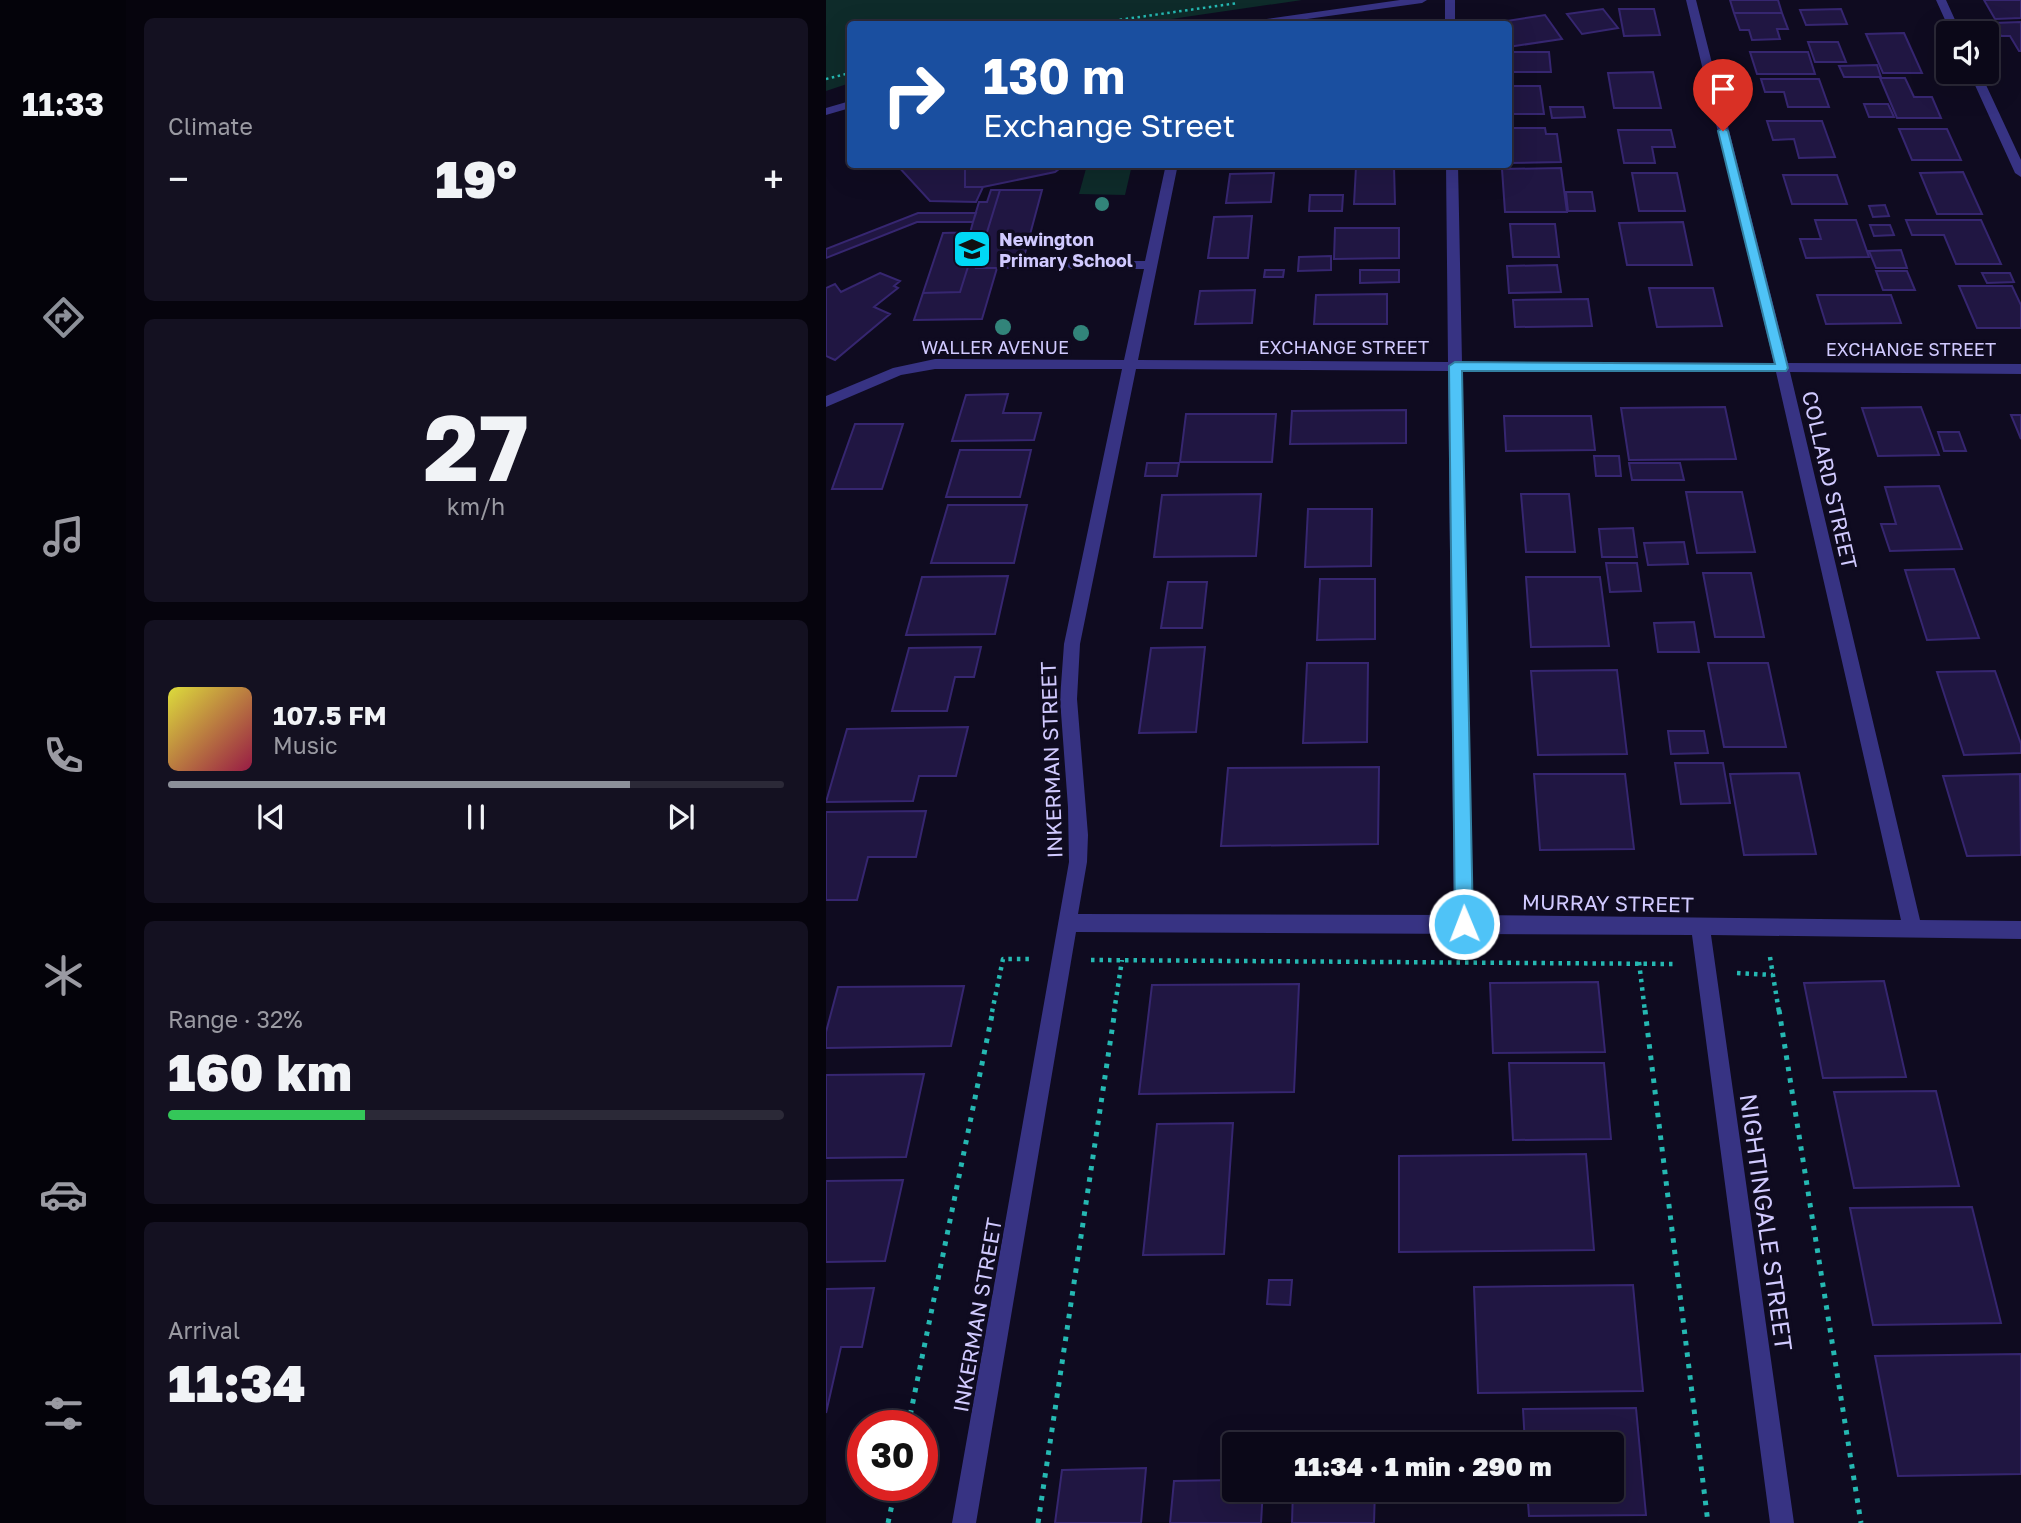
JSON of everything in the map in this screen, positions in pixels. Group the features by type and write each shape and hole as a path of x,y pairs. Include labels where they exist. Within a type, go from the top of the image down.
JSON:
{"street":[{"path":"1273,21 1422,0"},
{"path":"1450,0 1450,21"},
{"name":"COLLARD STREET","path":"1691,0 1782,368 1913,929"},
{"path":"1941,0 1951,21"},
{"path":"1980,84 2021,173"},
{"path":"826,112 847,105"},
{"name":"INKERMAN STREET","path":"964,1523 1069,923 1080,823 1068,713 1069,660 1171,168"},
{"path":"1452,168 1464,924"},
{"path":"1071,265 1151,265"},
{"name":"WALLER AVENUE","path":"826,402 916,366 1129,366"},
{"name":"EXCHANGE STREET","path":"1129,366 2021,369"},
{"name":"MURRAY STREET","path":"1069,923 2021,930"},
{"name":"NIGHTINGALE STREET","path":"1700,927 1782,1523"}],"path":[{"path":"1112,21 1242,3"},
{"path":"826,79 847,74"},
{"path":"1766,928 1861,1523"},
{"path":"911,1410 1003,959"},
{"path":"1038,1523 1122,960 1639,962 1773,975"},
{"path":"1639,962 1708,1523"},
{"path":"888,1523 893,1501"}],"green space":[{"path":"826,0 1302,0 1158,21 847,21 847,84 826,91"},
{"path":"1086,168 1131,168 1125,195 1079,194"}],"building":[{"path":"1730,0 1778,0 1782,13 1734,13"},
{"path":"1984,0 2021,0 2021,18 1995,19"},
{"path":"1603,9 1618,28 1582,34 1567,14"},
{"path":"1619,9 1654,9 1660,35 1624,36"},
{"path":"1841,9 1847,24 1806,25 1800,10"},
{"path":"1734,13 1782,13 1788,29 1777,29 1780,39 1752,40 1749,30 1740,30"},
{"path":"1545,15 1562,39 1512,46 1512,21 1507,21"},
{"path":"2021,22 2021,51 2010,36 2001,36 1999,23"},
{"path":"1904,33 1922,73 1883,73 1866,34"},
{"path":"1808,42 1838,42 1846,62 1815,62"},
{"path":"1512,52 1549,52 1551,72 1512,72"},
{"path":"1750,52 1808,52 1815,74 1757,74"},
{"path":"1877,65 1881,77 1844,77 1839,66"},
{"path":"1653,72 1661,108 1614,108 1608,73"},
{"path":"1880,78 1905,78 1914,97 1932,97 1941,118 1897,118"},
{"path":"1761,79 1819,79 1829,107 1788,107 1784,92 1765,92"},
{"path":"1512,86 1540,86 1544,114 1512,114"},
{"path":"1864,104 1888,104 1894,117 1869,117"},
{"path":"1550,107 1583,107 1585,117 1552,118"},
{"path":"1767,121 1822,121 1835,157 1799,158 1794,139 1773,140"},
{"path":"1512,128 1545,128 1546,134 1557,134 1561,162 1512,163"},
{"path":"1899,129 1947,129 1961,160 1912,160"},
{"path":"1618,130 1671,130 1675,147 1652,147 1655,163 1624,163"},
{"path":"900,168 965,168 965,187 983,187 976,202 930,201"},
{"path":"965,168 1060,168 1055,172 983,187 965,187"},
{"path":"1356,168 1394,168 1395,204 1354,204"},
{"path":"1561,168 1567,212 1505,212 1502,169"},
{"path":"1963,172 1982,214 1937,214 1920,173"},
{"path":"1274,173 1271,202 1226,203 1230,174"},
{"path":"1632,173 1677,173 1685,211 1639,211"},
{"path":"1783,175 1837,175 1847,204 1792,204"},
{"path":"991,190 1000,190 976,268 997,268 982,319 914,320 923,293 960,292 979,232 970,233 979,202 987,202"},
{"path":"1000,190 1042,190 1021,268 976,268"},
{"path":"1566,192 1592,192 1595,211 1568,211"},
{"path":"1310,195 1343,195 1342,211 1309,211"},
{"path":"1885,205 1889,216 1873,217 1869,206"},
{"path":"918,213 976,213 973,222 917,222 826,258 826,249"},
{"path":"1252,216 1248,258 1208,258 1214,217"},
{"path":"1815,220 1856,220 1869,257 1806,258 1800,239 1821,239"},
{"path":"1906,220 1981,220 2001,264 1956,264 1944,235 1912,235"},
{"path":"1683,222 1692,265 1627,265 1619,223"},
{"path":"1510,224 1555,224 1559,257 1513,257"},
{"path":"1870,225 1890,225 1894,235 1874,236"},
{"path":"1335,228 1399,228 1399,258 1334,259"},
{"path":"979,232 960,292 923,293 943,233"},
{"path":"1901,250 1907,268 1876,268 1869,251"},
{"path":"1331,256 1331,270 1298,271 1299,257"},
{"path":"1557,265 1561,292 1509,293 1507,266"},
{"path":"1265,270 1284,270 1283,277 1264,277"},
{"path":"1360,270 1399,270 1399,282 1360,283"},
{"path":"1876,271 1907,271 1915,290 1883,290"},
{"path":"880,273 900,281 894,286 898,288 874,307 890,314 835,360 826,356 826,288 835,284 841,292"},
{"path":"1982,273 2010,273 2014,282 1987,283"},
{"path":"1959,286 2012,286 2021,305 2021,328 1977,328"},
{"path":"1649,288 1713,288 1722,326 1657,327"},
{"path":"1255,290 1252,323 1195,324 1200,291"},
{"path":"1387,294 1387,324 1314,324 1316,295"},
{"path":"1817,295 1891,295 1901,323 1826,324"},
{"path":"1588,299 1592,326 1515,327 1513,300"},
{"path":"1008,394 1003,413 1041,413 1034,440 952,441 966,395"},
{"path":"1725,407 1736,459 1629,460 1621,408"},
{"path":"1921,407 1939,455 1878,456 1862,408"},
{"path":"1406,410 1406,443 1290,444 1292,411"},
{"path":"1186,414 1276,414 1272,462 1180,462"},
{"path":"2011,415 2021,415 2021,439"},
{"path":"1504,416 1591,416 1595,450 1506,451"},
{"path":"855,424 903,424 882,489 832,489"},
{"path":"1938,432 1959,432 1966,451 1944,451"},
{"path":"960,450 1031,450 1020,497 946,497"},
{"path":"1594,456 1619,456 1621,476 1596,476"},
{"path":"1147,463 1179,463 1177,476 1145,476"},
{"path":"1629,463 1680,463 1684,480 1632,480"},
{"path":"1939,486 1962,549 1890,551 1881,524 1896,524 1885,487"},
{"path":"1686,492 1742,492 1755,552 1697,553"},
{"path":"1261,494 1256,556 1154,557 1162,495"},
{"path":"1521,494 1569,494 1575,552 1526,552"},
{"path":"948,505 1027,505 1014,563 931,563"},
{"path":"1308,509 1372,509 1371,566 1305,567"},
{"path":"1633,528 1637,557 1602,557 1599,529"},
{"path":"1684,542 1688,564 1648,565 1644,543"},
{"path":"1606,563 1637,563 1641,591 1610,592"},
{"path":"1954,569 1979,638 1927,640 1905,570"},
{"path":"1703,573 1751,573 1764,637 1715,637"},
{"path":"1008,576 995,634 906,635 922,577"},
{"path":"1526,577 1600,577 1609,646 1531,647"},
{"path":"1320,579 1375,579 1375,639 1317,640"},
{"path":"1168,582 1207,582 1202,628 1161,628"},
{"path":"1694,622 1699,652 1658,652 1654,623"},
{"path":"981,647 974,677 955,677 947,711 892,711 909,648"},
{"path":"1205,647 1196,732 1139,733 1151,648"},
{"path":"1307,663 1368,663 1367,742 1303,743"},
{"path":"1708,663 1768,663 1786,747 1724,747"},
{"path":"1617,670 1627,754 1538,755 1531,671"},
{"path":"1995,671 2021,744 2021,753 1964,755 1937,672"},
{"path":"968,727 956,776 919,776 913,801 826,802 847,729"},
{"path":"1668,731 1704,731 1708,753 1671,754"},
{"path":"1675,763 1723,763 1730,803 1681,804"},
{"path":"1379,767 1378,844 1221,846 1228,768"},
{"path":"1799,773 1816,854 1744,855 1730,774"},
{"path":"1534,774 1625,774 1634,849 1540,850"},
{"path":"2020,774 2021,855 1967,856 1943,776"},
{"path":"926,811 916,857 868,857 857,900 826,900 826,812"},
{"path":"1884,981 1906,1077 1823,1078 1804,983"},
{"path":"1598,982 1605,1052 1493,1053 1490,983"},
{"path":"1299,984 1294,1092 1139,1094 1152,985"},
{"path":"964,986 951,1046 826,1048 826,1032 838,987"},
{"path":"1509,1063 1604,1063 1611,1139 1513,1140"},
{"path":"924,1074 906,1157 826,1158 826,1075"},
{"path":"1936,1091 1959,1186 1854,1188 1834,1092"},
{"path":"1233,1123 1224,1254 1143,1255 1157,1124"},
{"path":"1586,1154 1594,1250 1399,1252 1399,1156"},
{"path":"903,1180 885,1261 826,1262 826,1181"},
{"path":"1972,1207 2001,1323 1873,1325 1850,1208"},
{"path":"1269,1280 1292,1280 1290,1305 1267,1304"},
{"path":"1633,1285 1643,1391 1478,1393 1474,1287"},
{"path":"874,1288 862,1347 841,1347 826,1413 826,1289"},
{"path":"2021,1354 2021,1474 1898,1476 1875,1356"},
{"path":"1636,1408 1646,1515 1529,1516 1528,1502 1624,1502 1624,1432 1524,1432 1523,1409"},
{"path":"1146,1468 1141,1523 1055,1523 1062,1470"},
{"path":"1222,1480 1222,1502 1262,1502 1261,1523 1170,1523 1174,1481"},
{"path":"1293,1502 1375,1502 1374,1523 1292,1523"}],"place":[{"name":"Newington Primary School","path":"972,249"}],"route":[{"path":"1464,924 1455,366 1782,368 1723,131"}]}
